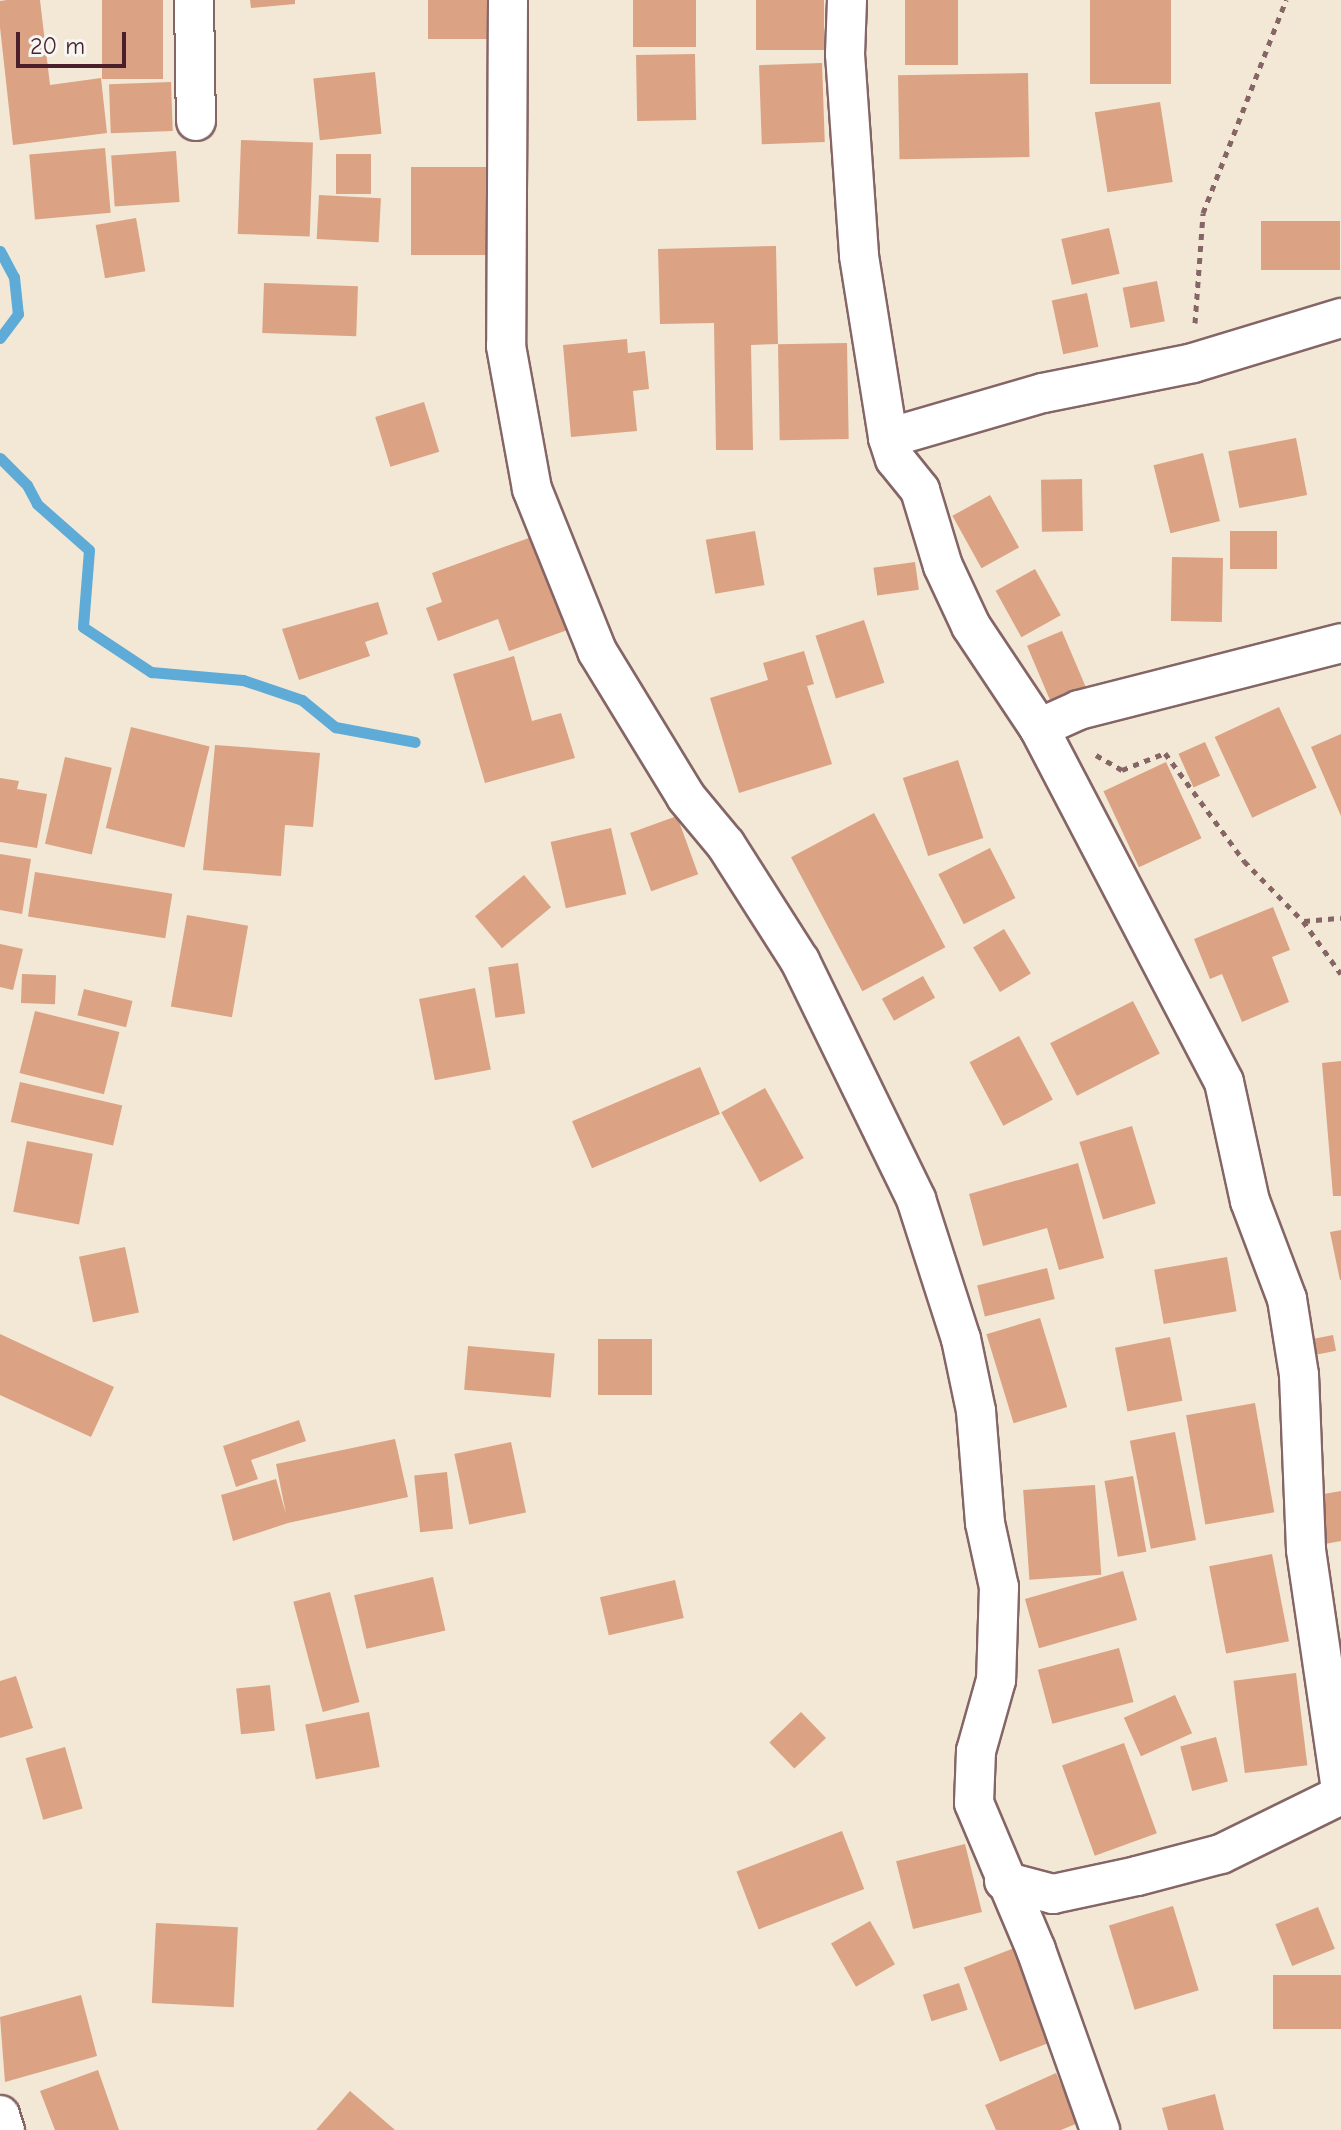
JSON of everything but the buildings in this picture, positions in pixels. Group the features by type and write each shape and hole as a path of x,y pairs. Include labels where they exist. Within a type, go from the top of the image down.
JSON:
{"street":[{"path":"194,0 196,121"},
{"path":"508,0 506,346 532,489 597,651 686,797 726,845 800,961 916,1199 961,1339 984,1465 985,1523 999,1587 996,1680 976,1751 974,1803 1004,1881 1036,1950 1100,2130"},
{"path":"847,0 845,54 859,256 888,438 895,459 920,490 943,566 971,626 1039,728 1224,1082 1250,1201 1287,1299 1299,1375 1306,1550 1341,1789"},
{"path":"888,438 1043,393 1193,363 1341,318"},
{"path":"1039,728 1079,710 1341,643"},
{"path":"1004,1881 1053,1894 1165,1869 1221,1854 1341,1795"},
{"path":"0,2115 5,2130"}],"path":[{"path":"1193,363 1203,213 1286,0"},
{"path":"1079,710 1084,748 1122,770 1165,753 1244,861 1303,921 1341,974"},
{"path":"1303,921 1341,918"}],"waterway":[{"path":"0,251 14,277 18,314 0,338"},
{"path":"0,458 27,485 37,504 89,550 83,627 151,672 243,680 302,700 335,727 415,742"}]}
